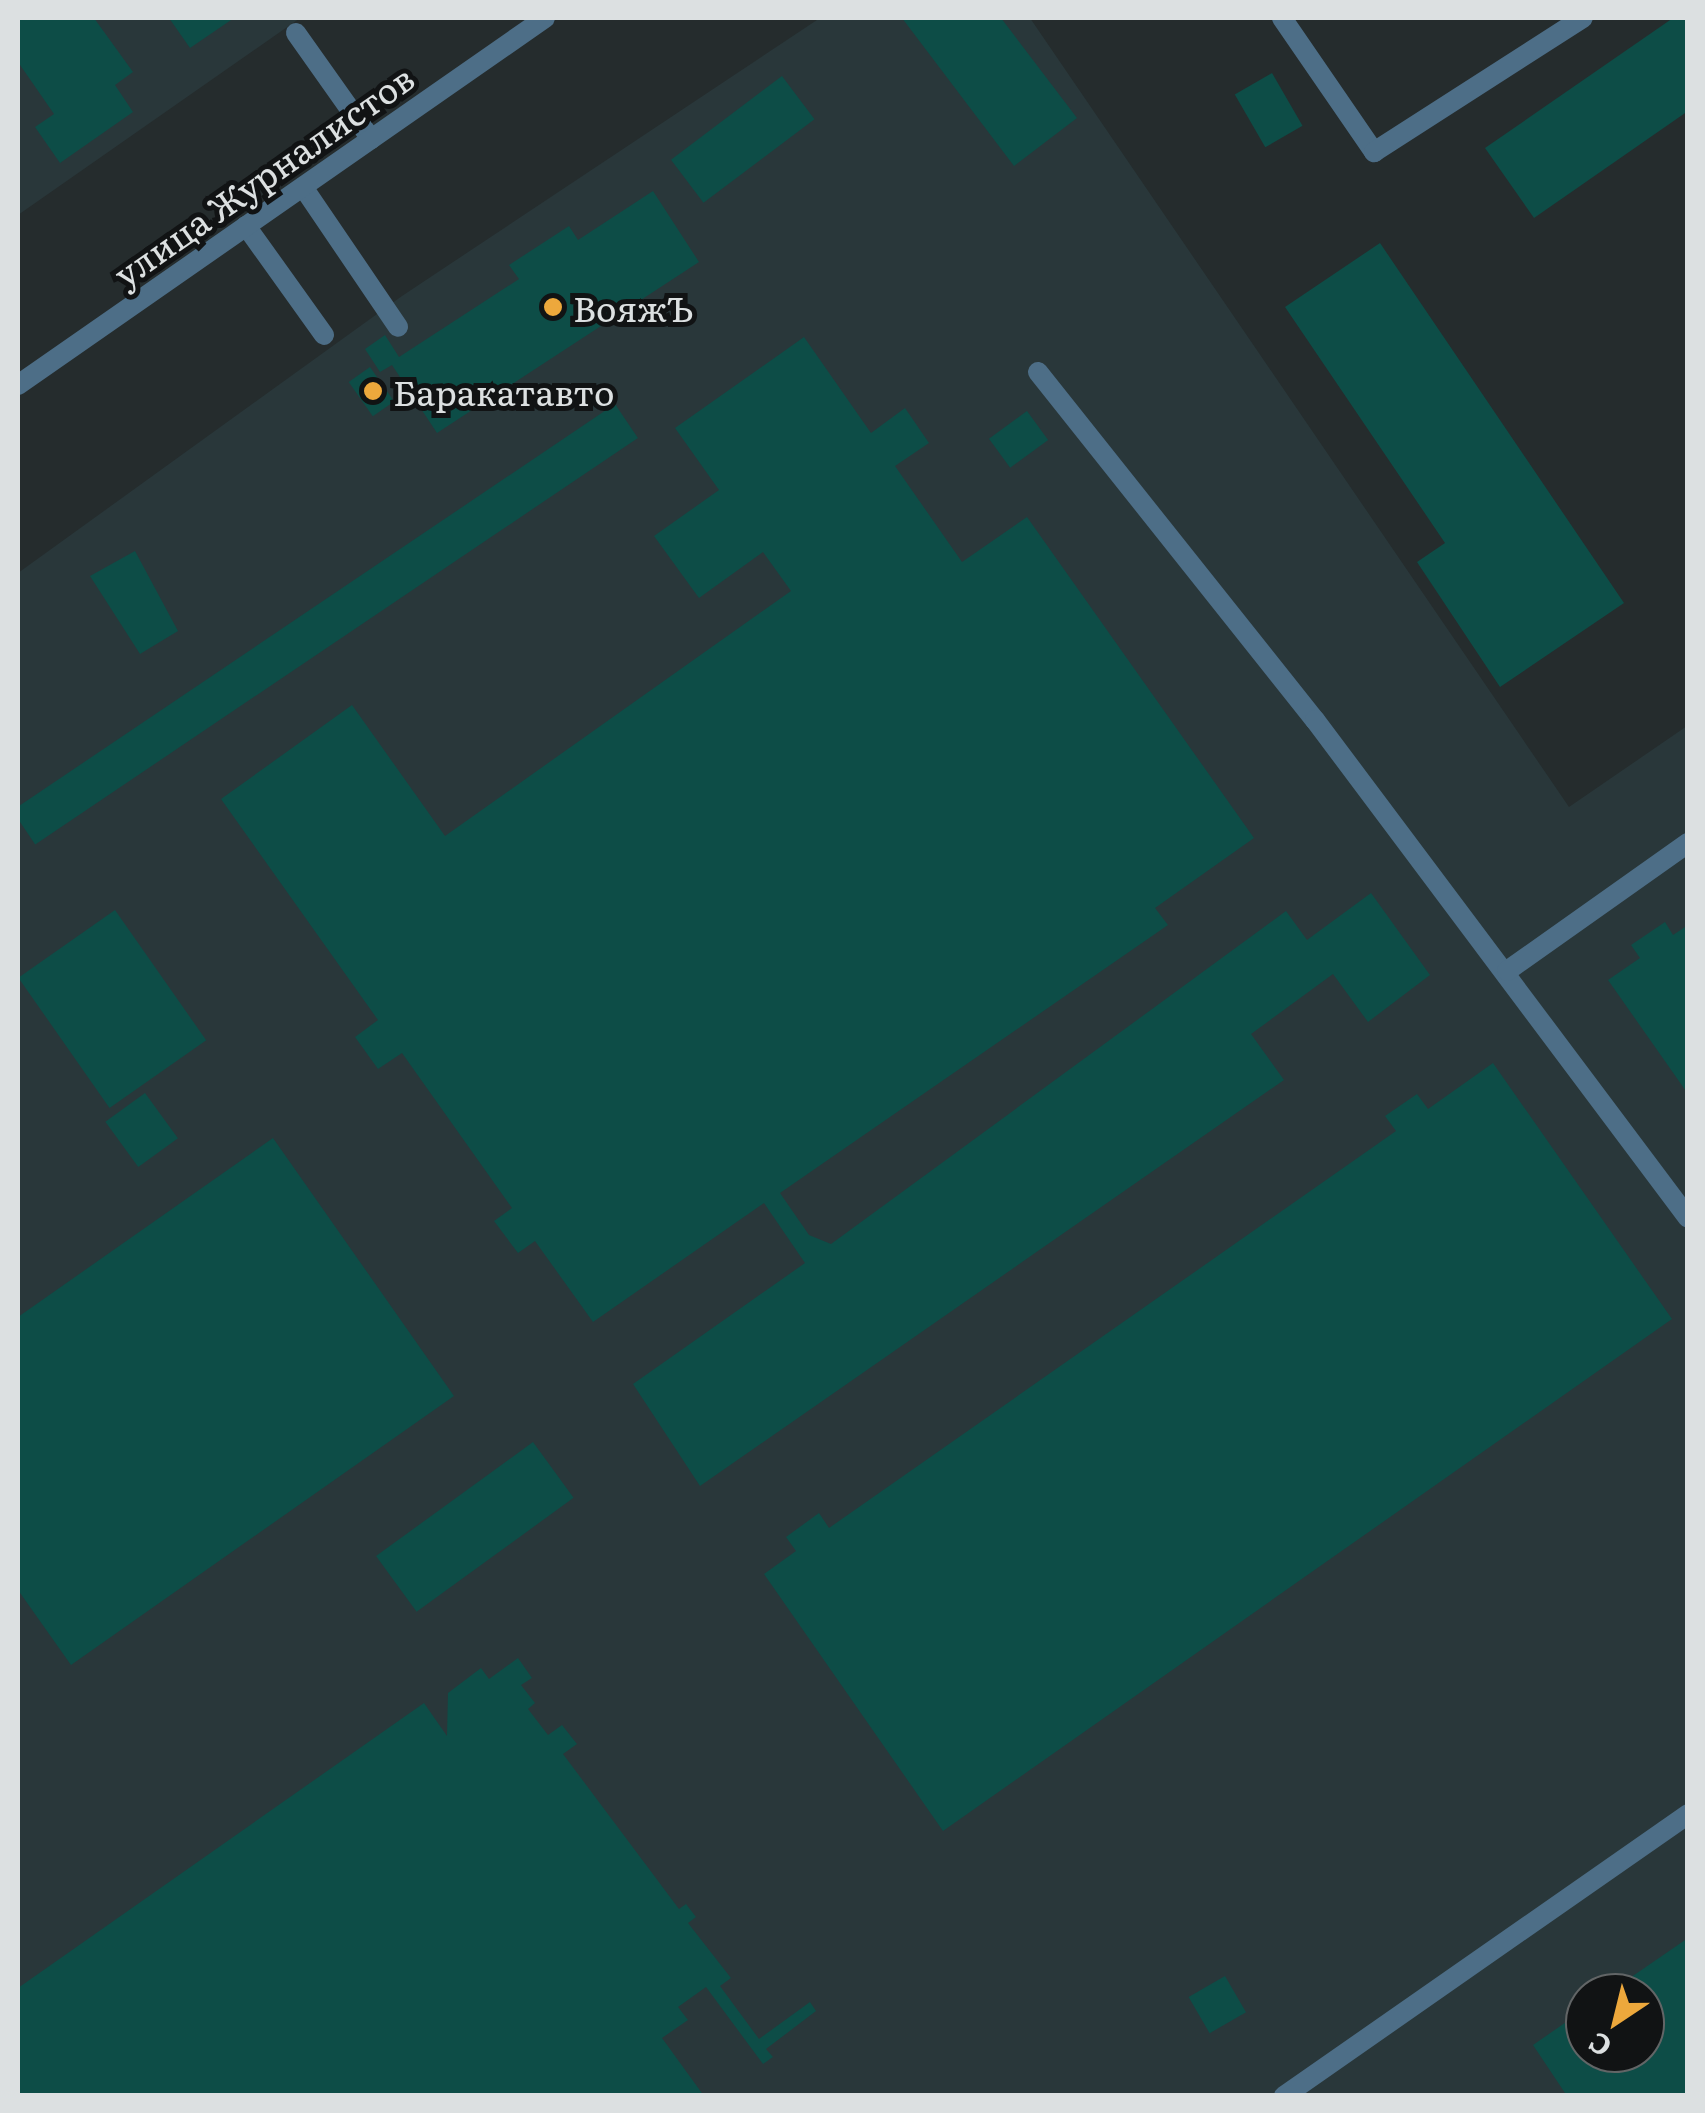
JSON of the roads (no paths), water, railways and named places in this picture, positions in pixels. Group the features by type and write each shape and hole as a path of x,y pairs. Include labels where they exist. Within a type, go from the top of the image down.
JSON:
{"street":[{"name":"улица Журналистов","path":"18,385 546,18"},
{"path":"1282,18 1374,152 1584,18"},
{"path":"296,34 371,140"},
{"path":"304,186 398,327"},
{"path":"246,226 324,335"},
{"path":"1038,372 1507,971 1688,1218"},
{"path":"1507,971 1688,843"},
{"path":"1284,2096 1688,1814"}],"place":[{"name":"ВояжЪ","path":"553,307"},
{"name":"Баракатавто","path":"373,391"}]}
